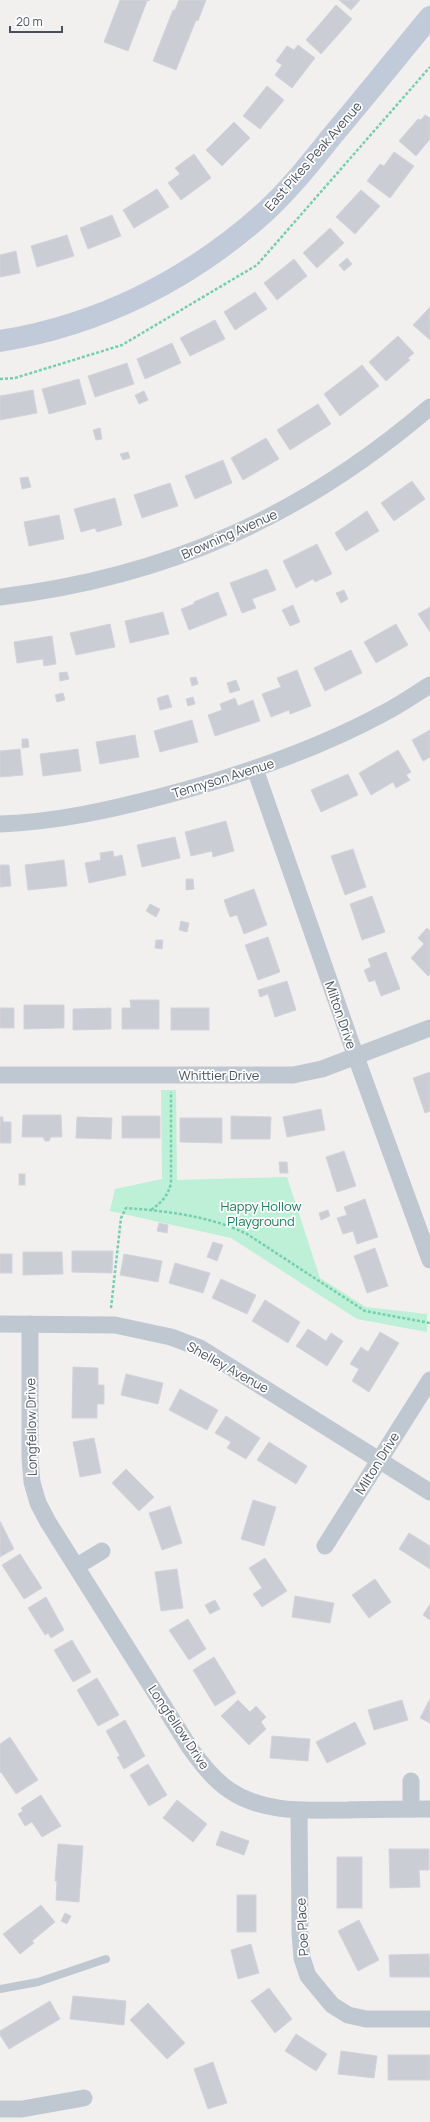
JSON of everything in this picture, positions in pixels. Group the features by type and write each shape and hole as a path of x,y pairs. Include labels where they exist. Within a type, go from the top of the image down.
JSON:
{"main road":[{"name":"East Pikes Peak Avenue","path":"0,341 65,327 103,314 139,298 181,274 221,246 266,211 301,173 430,17"}],"street":[{"name":"Browning Avenue","path":"0,597 67,587 123,574 177,558 240,532 295,504 352,468 430,407"},
{"name":"Tennyson Avenue","path":"0,824 71,817 123,807 256,770 326,741 384,713 430,685"},
{"name":"Milton Drive","path":"256,770 356,1057 430,1260"},
{"name":"Whittier Drive","path":"0,1075 293,1075 322,1069 430,1028"},
{"name":"Shelley Avenue","path":"0,1324 109,1324 140,1329 171,1337 200,1348 430,1492"},
{"name":"Longfellow Drive","path":"30,1324 30,1458 32,1482 38,1503 48,1522 190,1748 208,1772 229,1790 253,1802 276,1808 299,1810 430,1809"},
{"name":"Milton Drive","path":"325,1546 430,1380"},
{"path":"77,1566 102,1551"},
{"path":"411,1781 411,1809"},
{"name":"Poe Place","path":"299,1810 300,1933 302,1958 308,1976 332,2004 348,2015 366,2019 430,2019"},
{"path":"0,2109 22,2109 84,2098"}],"lane":[{"path":"0,1989 38,1982 106,1959"}],"path":[{"path":"151,1210 163,1202 169,1193 171,1183 171,1075"},
{"path":"109,1324 121,1218 126,1208 151,1210 214,1221 247,1234 365,1312 430,1323"}],"green space":[{"name":"Happy Hollow Playground","path":"161,1090 176,1090 177,1180 287,1177 320,1278 366,1307 427,1314 427,1332 357,1319 231,1238 110,1211 115,1189 162,1179"}],"building":[{"path":"120,0 150,0 147,1 128,51 104,42"},
{"path":"179,0 206,0 198,21 196,20 176,70 153,61 173,10 175,10"},
{"path":"339,0 360,0 351,10"},
{"path":"336,5 352,19 321,54 306,40"},
{"path":"298,45 315,58 292,88 275,75 282,65 276,61 287,46 294,50"},
{"path":"267,86 284,100 260,129 243,116"},
{"path":"425,115 430,118 430,139 416,156 399,141 418,119 421,120"},
{"path":"234,122 250,138 222,166 206,150"},
{"path":"394,152 414,166 390,198 367,181 380,164 384,166"},
{"path":"194,154 211,178 181,200 168,183 180,174 175,168"},
{"path":"157,189 169,207 134,228 123,210"},
{"path":"361,190 380,206 355,234 336,217"},
{"path":"112,215 121,236 88,249 80,228"},
{"path":"330,228 344,243 317,268 303,253"},
{"path":"67,235 74,256 37,267 31,246"},
{"path":"16,251 20,273 0,277 0,255"},
{"path":"347,258 352,264 344,271 339,265"},
{"path":"294,259 307,276 277,300 264,283"},
{"path":"255,292 267,309 235,330 224,312"},
{"path":"430,307 430,340 413,325"},
{"path":"215,320 225,339 190,356 180,338"},
{"path":"398,336 414,353 408,358 410,360 386,381 369,362"},
{"path":"172,343 181,363 145,379 137,359"},
{"path":"127,363 134,384 95,397 88,376"},
{"path":"362,365 379,386 340,416 324,394"},
{"path":"79,379 86,404 49,414 42,389"},
{"path":"33,390 37,413 0,420 0,396"},
{"path":"144,391 148,400 139,404 135,395"},
{"path":"318,404 331,424 290,450 277,430"},
{"path":"100,428 102,439 96,440 93,430"},
{"path":"266,438 279,459 243,480 231,458"},
{"path":"128,452 130,458 123,460 120,454"},
{"path":"223,460 232,483 195,499 185,476"},
{"path":"28,477 31,487 22,489 20,478"},
{"path":"412,481 425,499 394,521 381,503"},
{"path":"170,483 178,506 142,518 134,495"},
{"path":"115,498 122,525 97,532 95,528 81,532 74,509"},
{"path":"367,511 379,531 346,551 335,533"},
{"path":"59,515 64,539 29,546 24,522"},
{"path":"317,544 332,574 315,582 313,579 296,588 283,561"},
{"path":"267,569 276,590 252,599 256,608 242,613 230,583"},
{"path":"344,590 348,599 341,603 336,593"},
{"path":"218,592 227,615 189,630 181,609"},
{"path":"293,605 300,622 290,626 282,610"},
{"path":"430,607 430,632 418,614"},
{"path":"163,612 169,634 130,643 125,621"},
{"path":"110,624 115,647 76,655 70,633"},
{"path":"396,624 408,645 376,663 364,642"},
{"path":"52,636 56,664 44,666 43,659 17,663 14,642"},
{"path":"351,650 362,673 325,691 314,668"},
{"path":"297,670 311,706 290,714 289,710 271,717 262,694 281,687 277,678"},
{"path":"67,672 69,679 60,681 59,673"},
{"path":"196,677 198,684 192,686 190,678"},
{"path":"236,680 240,690 230,693 227,683"},
{"path":"63,693 65,700 57,702 55,695"},
{"path":"168,695 172,707 160,710 157,698"},
{"path":"193,697 195,704 188,706 186,699"},
{"path":"235,698 238,706 253,700 260,721 215,736 208,715 222,710 220,704"},
{"path":"192,720 198,742 160,752 154,731"},
{"path":"430,730 430,757 423,761 412,740"},
{"path":"135,735 139,757 100,764 96,742"},
{"path":"22,739 28,739 29,747 22,748"},
{"path":"20,749 23,775 0,777 0,751"},
{"path":"78,749 81,771 43,776 40,754"},
{"path":"398,750 411,772 406,775 410,780 396,788 393,782 371,795 359,773"},
{"path":"348,774 358,795 321,812 311,790"},
{"path":"226,821 234,851 213,857 212,851 191,856 185,832"},
{"path":"175,837 180,858 142,867 137,845"},
{"path":"353,849 366,887 345,895 331,856"},
{"path":"113,851 114,857 122,855 126,875 89,883 85,863 101,860 100,853"},
{"path":"64,860 67,886 28,890 25,865"},
{"path":"0,865 9,865 11,886 0,887"},
{"path":"186,879 193,879 194,889 186,890"},
{"path":"254,889 267,925 244,934 237,915 230,917 224,900"},
{"path":"372,896 385,932 362,940 350,904"},
{"path":"150,904 160,909 156,917 146,911"},
{"path":"181,921 189,923 187,932 179,930"},
{"path":"427,928 430,931 430,974 428,976 411,958 424,944 418,938"},
{"path":"268,937 280,972 258,980 245,945"},
{"path":"156,940 163,940 162,949 155,948"},
{"path":"386,952 400,989 381,996 375,980 369,982 364,970 371,967 368,959"},
{"path":"287,981 296,1010 275,1017 268,994 260,997 258,990"},
{"path":"130,1000 159,1000 159,1029 122,1029 122,1008 131,1008"},
{"path":"24,1005 64,1005 64,1028 24,1029"},
{"path":"0,1008 14,1008 14,1028 0,1028"},
{"path":"111,1008 111,1029 73,1030 73,1009"},
{"path":"171,1008 209,1008 209,1030 171,1030"},
{"path":"430,1072 430,1111 425,1113 413,1078"},
{"path":"321,1109 325,1130 287,1137 283,1117"},
{"path":"23,1115 61,1115 62,1137 51,1137 49,1141 45,1141 43,1137 22,1137"},
{"path":"122,1116 160,1116 160,1138 122,1138"},
{"path":"231,1116 271,1117 270,1139 231,1139"},
{"path":"0,1117 3,1117 3,1122 11,1122 11,1143 0,1143"},
{"path":"77,1117 112,1118 111,1139 76,1138"},
{"path":"180,1118 222,1118 222,1143 180,1142"},
{"path":"344,1151 356,1186 337,1192 326,1157"},
{"path":"279,1162 287,1162 288,1173 280,1173"},
{"path":"19,1174 25,1174 25,1185 19,1185"},
{"path":"365,1199 378,1237 357,1244 353,1231 343,1234 337,1218 347,1215 344,1207"},
{"path":"328,1210 330,1216 321,1220 319,1213"},
{"path":"159,1223 168,1225 167,1233 157,1231"},
{"path":"213,1242 223,1245 217,1261 207,1257"},
{"path":"375,1248 388,1286 367,1293 354,1256"},
{"path":"72,1251 113,1251 112,1273 72,1272"},
{"path":"23,1252 62,1252 63,1274 23,1275"},
{"path":"0,1254 12,1254 12,1273 0,1273"},
{"path":"124,1254 162,1261 158,1282 120,1275"},
{"path":"175,1263 210,1273 203,1293 169,1283"},
{"path":"221,1279 256,1295 247,1314 212,1298"},
{"path":"265,1300 300,1322 288,1343 252,1321"},
{"path":"308,1329 326,1341 331,1333 343,1341 327,1366 296,1346"},
{"path":"380,1332 399,1343 369,1392 352,1381 359,1369 350,1364 361,1347 368,1352"},
{"path":"73,1367 98,1368 98,1385 104,1385 104,1404 97,1404 97,1418 72,1418"},
{"path":"126,1374 163,1383 158,1404 121,1395"},
{"path":"180,1389 218,1410 207,1430 169,1410"},
{"path":"226,1416 260,1438 246,1459 227,1448 231,1442 215,1433"},
{"path":"94,1438 101,1473 80,1477 73,1442"},
{"path":"269,1442 307,1466 296,1484 257,1460"},
{"path":"126,1469 154,1497 139,1511 112,1483"},
{"path":"253,1500 276,1507 264,1546 241,1539"},
{"path":"170,1506 182,1543 162,1550 149,1513"},
{"path":"0,1521 14,1549 0,1557"},
{"path":"409,1533 430,1546 430,1569 399,1549"},
{"path":"20,1554 42,1588 24,1599 2,1565"},
{"path":"265,1558 287,1591 262,1607 253,1594 262,1588 249,1568"},
{"path":"177,1569 183,1608 161,1611 155,1572"},
{"path":"375,1579 391,1602 369,1618 352,1595"},
{"path":"295,1596 334,1603 330,1623 292,1617"},
{"path":"46,1597 64,1630 51,1638 48,1633 45,1635 28,1608"},
{"path":"215,1600 220,1609 210,1614 205,1605"},
{"path":"430,1604 430,1620 423,1615"},
{"path":"188,1619 206,1649 189,1660 169,1630"},
{"path":"72,1640 91,1672 73,1682 54,1650"},
{"path":"214,1657 236,1693 215,1706 193,1670"},
{"path":"97,1678 119,1715 98,1726 77,1690"},
{"path":"430,1699 430,1723 420,1718"},
{"path":"238,1700 250,1712 256,1706 266,1717 261,1722 266,1729 249,1745 221,1716"},
{"path":"402,1700 408,1720 374,1730 368,1710"},
{"path":"125,1720 145,1756 124,1769 117,1757 120,1756 106,1731"},
{"path":"355,1722 366,1744 327,1763 316,1742"},
{"path":"272,1736 310,1739 308,1761 270,1758"},
{"path":"10,1737 38,1780 16,1794 1,1772 0,1773 0,1744"},
{"path":"148,1764 167,1795 149,1806 130,1775"},
{"path":"41,1795 61,1826 42,1837 32,1822 25,1826 18,1814 23,1811 21,1808"},
{"path":"177,1800 207,1824 193,1842 163,1818"},
{"path":"221,1831 249,1841 244,1855 216,1845"},
{"path":"58,1844 83,1846 79,1902 56,1900 57,1881 55,1881"},
{"path":"389,1849 429,1849 429,1870 419,1870 420,1887 390,1888"},
{"path":"337,1857 362,1857 362,1908 337,1908"},
{"path":"237,1895 256,1895 256,1932 237,1932"},
{"path":"41,1905 55,1922 32,1941 34,1943 20,1954 3,1934"},
{"path":"65,1913 71,1916 67,1924 61,1921"},
{"path":"359,1920 379,1960 358,1971 338,1931"},
{"path":"251,1944 259,1973 238,1979 231,1950"},
{"path":"429,1954 430,1977 390,1977 389,1955"},
{"path":"269,1988 292,2019 275,2033 251,2001"},
{"path":"73,1996 126,2001 124,2025 70,2019"},
{"path":"50,2001 60,2019 9,2049 0,2035 0,2031"},
{"path":"148,2003 185,2043 167,2059 130,2020"},
{"path":"296,2034 327,2054 316,2071 285,2051"},
{"path":"341,2051 377,2056 374,2078 338,2074"},
{"path":"388,2055 430,2055 430,2080 388,2080"},
{"path":"213,2062 227,2103 208,2109 194,2069"}]}
